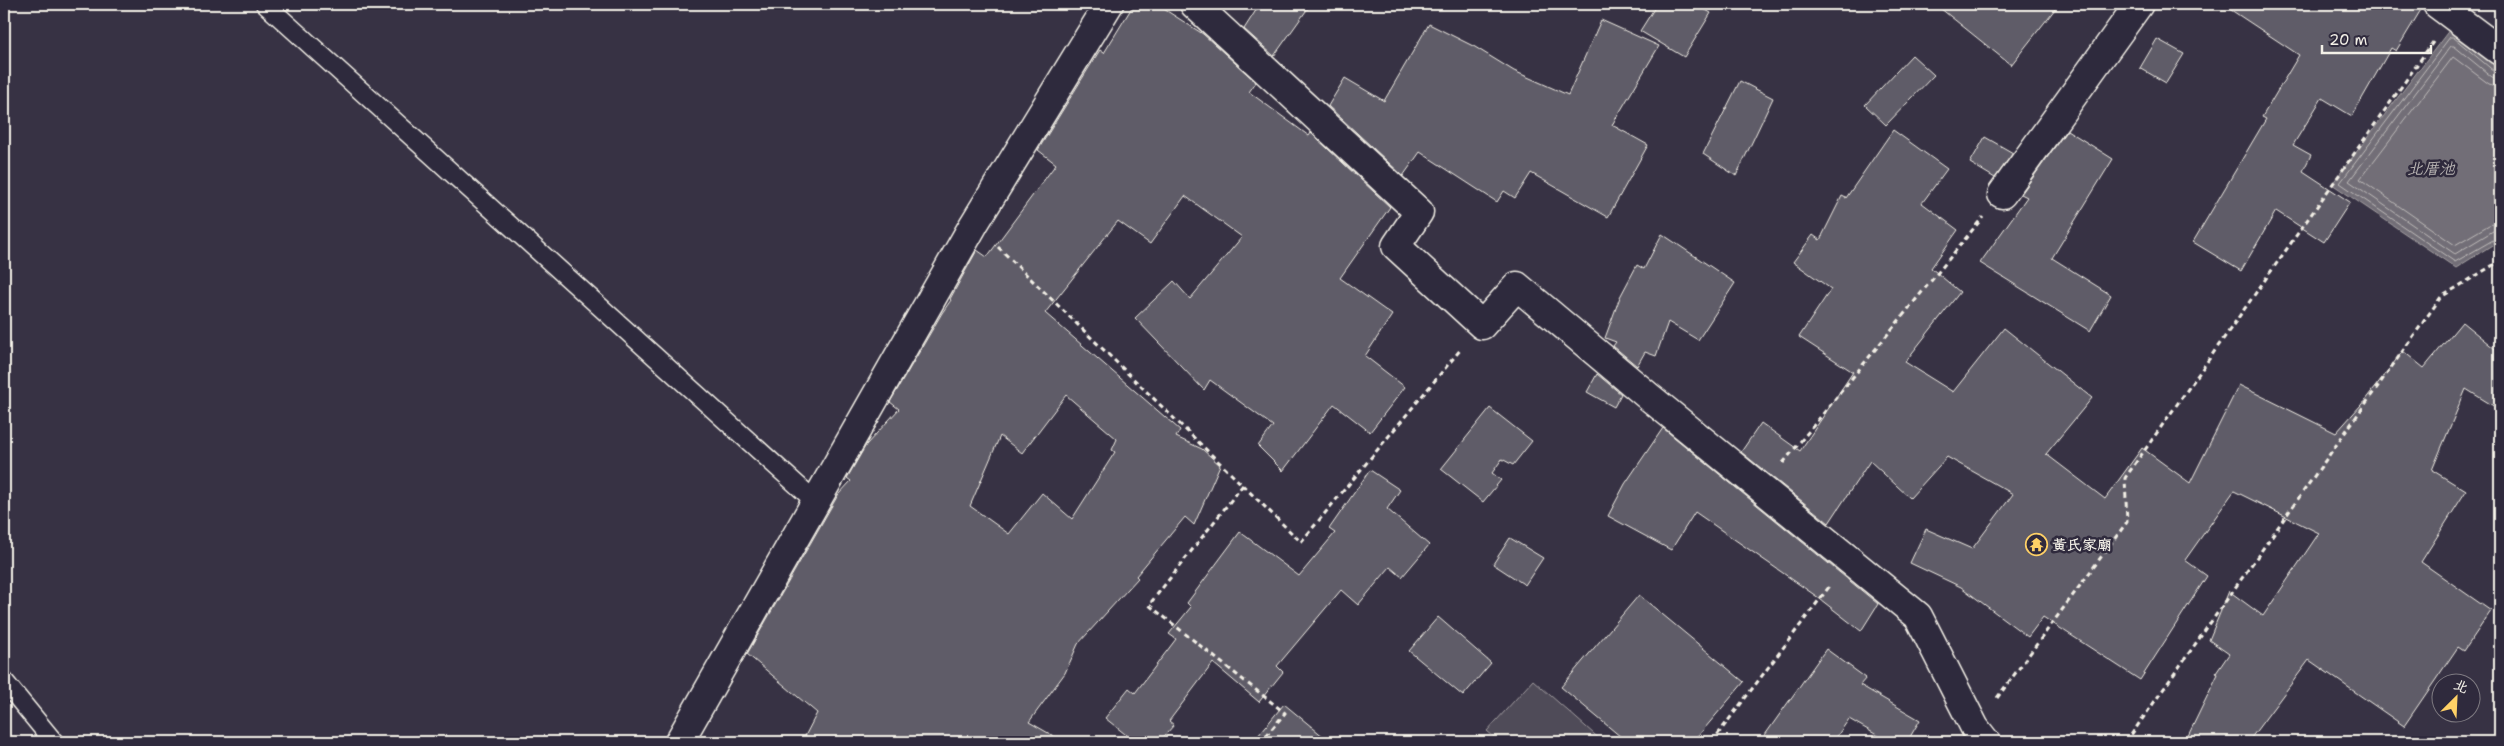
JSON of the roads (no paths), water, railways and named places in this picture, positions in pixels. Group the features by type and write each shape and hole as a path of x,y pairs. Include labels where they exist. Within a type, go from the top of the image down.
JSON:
{"street":[{"path":"679,742 974,224 1109,4"},
{"path":"1194,4 1419,212 1396,246 1482,325 1517,286 1918,616 1980,735"},
{"path":"2002,194 2139,4"},
{"path":"2449,7 2500,51"}],"lane":[{"path":"265,4 816,502"},
{"path":"4,681 54,742"}],"water":[{"name":"北厝池","path":"2450,29 2500,69 2500,240 2456,268 2332,184"}],"place":[{"name":"黄氏家廟","path":"2036,545"}]}
